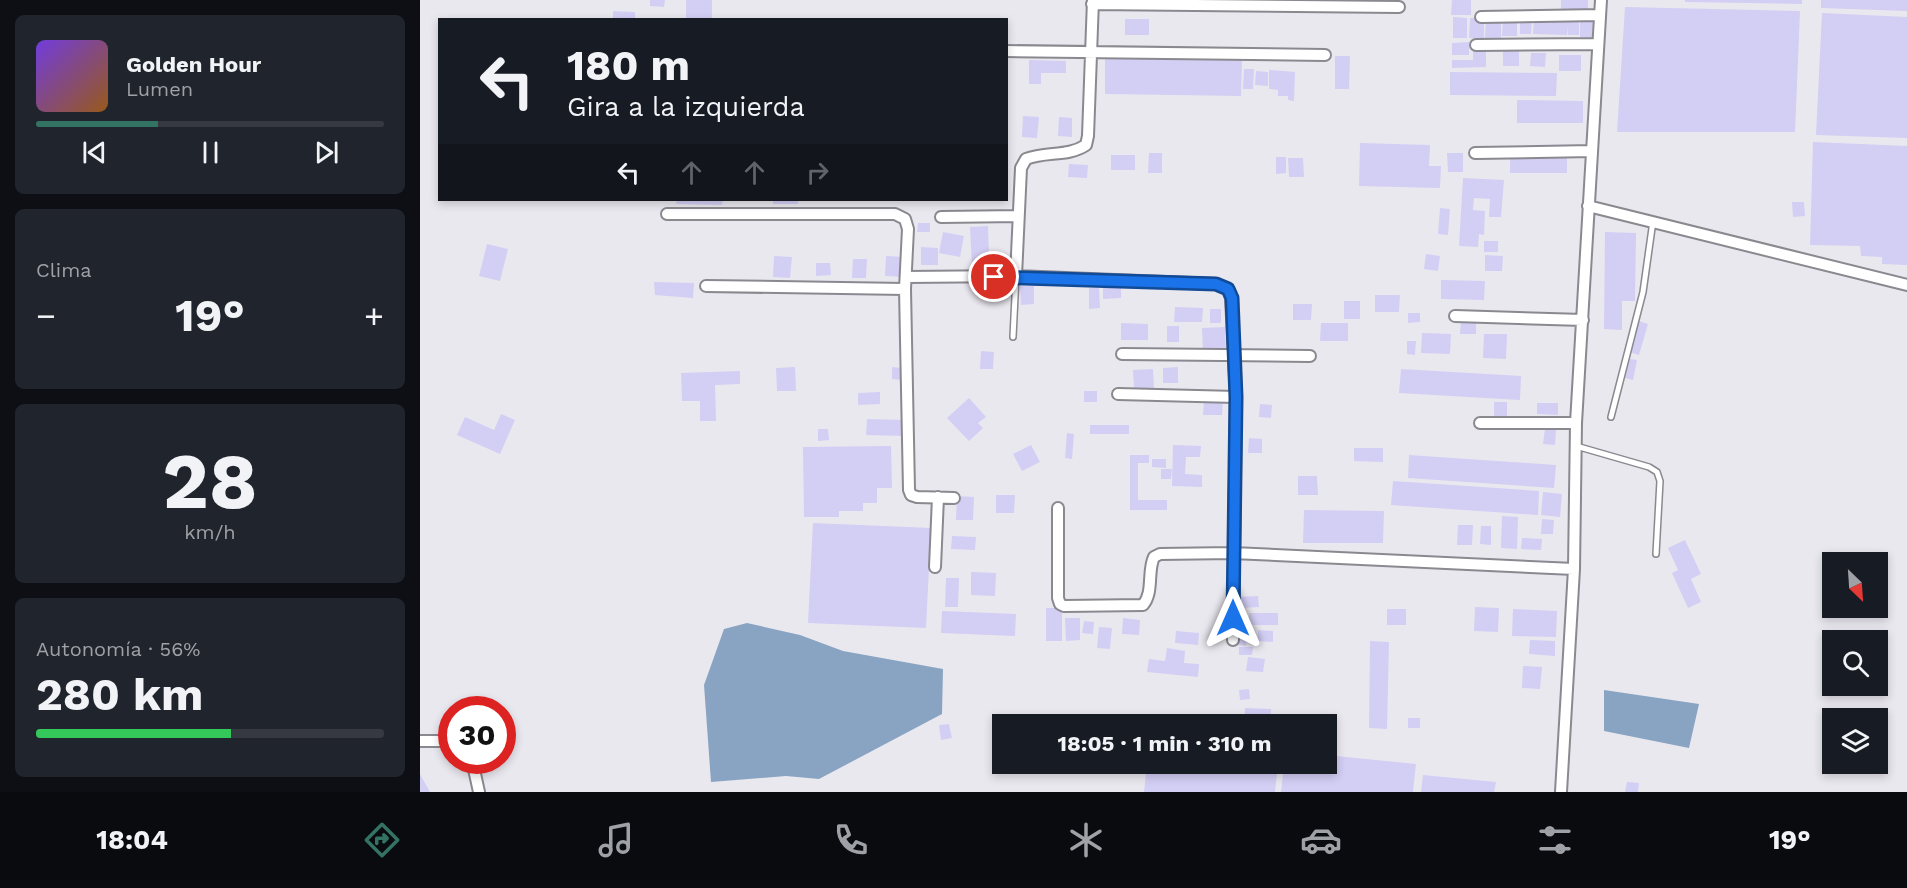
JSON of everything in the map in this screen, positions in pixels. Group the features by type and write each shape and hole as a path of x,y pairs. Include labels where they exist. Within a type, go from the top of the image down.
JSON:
{"street":[{"path":"1562,792 1574,569 1576,423 1601,0"},
{"path":"1016,276 1021,168 1026,159 1035,155 1075,152 1086,145 1092,2 1399,7"},
{"path":"1481,16 1600,15"},
{"path":"1476,45 1598,44"},
{"path":"1008,51 1325,56"},
{"path":"1475,153 1592,152"},
{"path":"1588,206 1907,285"},
{"path":"667,214 895,214 905,219 908,229 906,283 909,490 911,495 954,498"},
{"path":"941,217 1018,216"},
{"path":"706,286 906,283 1016,276 1216,284 1228,289 1232,298 1236,397 1233,640"},
{"path":"1455,316 1583,320"},
{"path":"1122,354 1310,356"},
{"path":"1118,394 1236,397"},
{"path":"1480,423 1576,423"},
{"path":"935,567 938,497"},
{"path":"1058,508 1058,598 1060,604 1064,606 1143,605 1147,599 1151,563 1154,557 1160,554 1233,553 1574,569"},
{"path":"420,741 438,741"},
{"path":"475,774 479,792"}],"lane":[{"path":"1611,417 1643,292 1653,221"},
{"path":"1013,337 1016,276"},
{"path":"1576,446 1649,467 1657,472 1660,481 1656,554"}],"water":[{"path":"747,623 800,635 843,651 943,669 942,714 819,779 786,776 711,782 704,685 724,629"},
{"path":"1604,690 1699,704 1689,748 1604,731"}],"building":[{"path":"650,0 665,0 664,7 650,6"},
{"path":"686,0 712,0 712,18 686,18"},
{"path":"1452,0 1471,0 1471,15 1451,15"},
{"path":"1561,0 1588,0 1588,11 1561,10"},
{"path":"1685,0 1802,0 1802,4 1685,2"},
{"path":"1821,0 1907,0 1907,11 1821,8"},
{"path":"1625,7 1800,11 1795,132 1617,132"},
{"path":"613,11 635,12 635,18 613,18"},
{"path":"1822,13 1907,17 1907,138 1816,135"},
{"path":"1453,17 1467,18 1467,38 1453,38"},
{"path":"1520,17 1532,18 1531,34 1520,34"},
{"path":"1470,18 1484,18 1484,39 1469,38"},
{"path":"1486,18 1501,18 1501,38 1485,38"},
{"path":"1503,18 1517,19 1517,36 1502,36"},
{"path":"1534,18 1579,19 1579,35 1568,35 1568,27 1567,35 1533,34"},
{"path":"1125,19 1149,19 1149,35 1125,35"},
{"path":"1580,19 1593,19 1592,38 1580,37"},
{"path":"1469,42 1469,55 1452,55 1452,43"},
{"path":"1503,50 1519,50 1519,66 1503,66"},
{"path":"1473,51 1486,51 1486,67 1452,68 1452,60 1473,60"},
{"path":"1531,53 1546,53 1545,67 1530,66"},
{"path":"1559,55 1581,55 1581,71 1559,71"},
{"path":"1335,56 1350,56 1349,89 1335,89"},
{"path":"1105,57 1242,59 1241,96 1105,94"},
{"path":"1029,60 1066,61 1066,73 1041,73 1041,84 1029,84"},
{"path":"1244,69 1254,69 1253,89 1243,89"},
{"path":"1269,70 1295,72 1294,101 1288,100 1288,96 1278,96 1278,90 1269,89"},
{"path":"1256,71 1268,72 1268,86 1255,85"},
{"path":"1450,72 1557,73 1556,96 1450,95"},
{"path":"1517,100 1583,101 1583,123 1517,123"},
{"path":"1023,116 1039,117 1037,138 1022,137"},
{"path":"1059,117 1072,118 1072,137 1058,136"},
{"path":"1813,142 1907,146 1907,265 1882,264 1882,257 1861,256 1860,246 1810,245"},
{"path":"1360,143 1430,145 1429,166 1441,166 1440,188 1359,186"},
{"path":"1149,153 1162,153 1162,173 1148,173"},
{"path":"1447,153 1463,153 1463,172 1448,172"},
{"path":"1111,155 1135,155 1135,170 1111,170"},
{"path":"1510,156 1567,157 1567,173 1510,173"},
{"path":"1276,157 1286,157 1286,173 1276,174"},
{"path":"1288,158 1303,158 1304,177 1289,177"},
{"path":"1069,164 1088,165 1087,178 1068,177"},
{"path":"1463,178 1504,180 1501,217 1489,217 1490,199 1474,198 1473,210 1485,211 1484,235 1479,234 1478,247 1459,246"},
{"path":"677,201 723,201 722,205 676,204"},
{"path":"773,201 798,201 798,204 773,204"},
{"path":"1792,202 1804,202 1805,216 1793,217"},
{"path":"1440,208 1450,209 1448,235 1438,234"},
{"path":"918,223 930,223 930,232 917,232"},
{"path":"988,226 989,254 1003,253 1004,265 972,267 970,227"},
{"path":"943,232 964,236 960,257 939,253"},
{"path":"1605,232 1636,233 1635,301 1622,301 1622,330 1604,329"},
{"path":"1484,241 1498,241 1498,252 1484,252"},
{"path":"487,244 508,249 500,281 479,276"},
{"path":"921,247 938,248 938,265 921,265"},
{"path":"1426,254 1440,256 1438,271 1424,269"},
{"path":"1485,255 1503,256 1502,271 1485,271"},
{"path":"774,256 792,257 790,278 773,277"},
{"path":"886,256 906,257 905,277 885,276"},
{"path":"853,259 867,259 866,278 852,278"},
{"path":"816,263 830,263 831,275 816,276"},
{"path":"1441,280 1485,281 1484,300 1441,299"},
{"path":"654,282 694,283 693,298 655,295"},
{"path":"1020,286 1034,286 1034,304 1021,305"},
{"path":"1121,286 1121,298 1103,299 1103,287"},
{"path":"1089,288 1099,288 1100,308 1089,309"},
{"path":"1375,295 1400,295 1399,312 1375,312"},
{"path":"1344,301 1360,301 1360,319 1344,319"},
{"path":"1293,304 1312,304 1311,320 1293,320"},
{"path":"1175,307 1203,308 1202,322 1174,322"},
{"path":"1210,309 1221,309 1221,323 1210,323"},
{"path":"1408,313 1420,313 1420,322 1408,323"},
{"path":"1461,320 1476,320 1476,334 1460,334"},
{"path":"1639,321 1648,324 1639,355 1630,352"},
{"path":"1121,323 1148,324 1148,340 1121,340"},
{"path":"1321,323 1348,323 1348,341 1320,341"},
{"path":"1167,326 1179,326 1179,342 1167,342"},
{"path":"1225,327 1226,350 1203,351 1202,328"},
{"path":"1422,333 1451,334 1450,354 1421,353"},
{"path":"1484,334 1507,334 1506,359 1483,358"},
{"path":"1407,341 1416,341 1415,355 1407,354"},
{"path":"981,351 994,352 993,369 980,369"},
{"path":"1630,359 1637,360 1633,380 1625,378"},
{"path":"795,367 796,391 777,391 776,368"},
{"path":"892,367 902,368 902,380 892,379"},
{"path":"1178,367 1178,383 1163,383 1163,368"},
{"path":"1153,369 1154,389 1134,389 1133,370"},
{"path":"1401,369 1521,376 1520,400 1399,393"},
{"path":"740,371 740,384 715,385 716,421 700,421 700,401 682,401 681,373"},
{"path":"1084,391 1097,391 1097,402 1084,402"},
{"path":"880,392 880,404 858,405 858,393"},
{"path":"969,398 986,417 978,423 983,428 969,441 947,418"},
{"path":"1204,400 1223,400 1222,415 1203,415"},
{"path":"1494,402 1507,402 1507,416 1494,416"},
{"path":"1537,403 1558,403 1558,415 1537,414"},
{"path":"1260,404 1272,405 1271,418 1259,417"},
{"path":"501,414 515,420 500,454 457,435 465,417 494,430"},
{"path":"867,419 904,420 904,436 866,435"},
{"path":"1090,425 1129,425 1129,434 1090,434"},
{"path":"818,429 828,429 829,440 818,441"},
{"path":"1545,429 1556,429 1555,445 1543,444"},
{"path":"1067,433 1074,434 1072,459 1065,458"},
{"path":"1249,438 1262,439 1262,453 1248,453"},
{"path":"1031,445 1040,462 1022,471 1013,454"},
{"path":"1173,445 1201,446 1200,457 1186,457 1185,474 1202,475 1202,487 1172,486"},
{"path":"891,446 892,488 877,488 877,503 863,503 863,511 839,511 839,517 804,517 803,447"},
{"path":"1354,448 1383,448 1383,462 1354,461"},
{"path":"1130,455 1149,455 1149,463 1138,463 1138,500 1167,500 1167,510 1130,510"},
{"path":"1409,455 1556,465 1554,488 1408,478"},
{"path":"1152,459 1166,459 1166,468 1152,467"},
{"path":"1161,469 1172,469 1171,479 1161,479"},
{"path":"1298,476 1317,476 1318,495 1298,495"},
{"path":"1393,481 1539,491 1538,515 1391,505"},
{"path":"1543,492 1562,494 1560,517 1541,515"},
{"path":"996,495 1015,495 1014,513 996,513"},
{"path":"957,496 974,497 973,520 956,520"},
{"path":"1304,510 1384,511 1383,543 1303,543"},
{"path":"1502,516 1518,517 1517,549 1501,548"},
{"path":"1542,519 1554,520 1553,534 1541,534"},
{"path":"813,523 931,528 926,628 808,623"},
{"path":"1458,525 1473,525 1472,545 1457,545"},
{"path":"1481,526 1491,526 1491,545 1480,544"},
{"path":"952,536 976,537 975,550 951,549"},
{"path":"1522,538 1542,539 1541,550 1521,549"},
{"path":"1685,540 1701,574 1691,579 1701,602 1688,608 1672,573 1678,570 1668,548"},
{"path":"971,572 996,573 995,596 971,595"},
{"path":"946,578 959,578 958,607 945,607"},
{"path":"1258,596 1259,607 1240,608 1239,597"},
{"path":"1475,607 1499,608 1498,632 1474,631"},
{"path":"1046,608 1062,608 1062,641 1046,641"},
{"path":"1387,609 1406,609 1406,625 1387,625"},
{"path":"1513,609 1557,611 1556,637 1512,636"},
{"path":"942,611 1016,614 1015,636 941,633"},
{"path":"1249,613 1278,613 1278,625 1249,625"},
{"path":"1065,618 1080,618 1080,640 1066,641"},
{"path":"1123,618 1140,620 1139,635 1122,634"},
{"path":"1084,621 1094,622 1093,634 1082,633"},
{"path":"1099,627 1112,628 1110,649 1097,648"},
{"path":"1240,628 1248,628 1246,646 1238,645"},
{"path":"1258,630 1273,631 1273,642 1258,641"},
{"path":"1176,631 1199,633 1198,645 1175,643"},
{"path":"1530,640 1555,641 1555,656 1529,654"},
{"path":"1370,641 1389,642 1387,729 1369,728"},
{"path":"1239,647 1253,647 1252,655 1239,655"},
{"path":"1167,648 1185,651 1184,663 1199,664 1198,677 1147,672 1149,659 1165,661"},
{"path":"1248,657 1265,659 1263,672 1246,671"},
{"path":"1523,666 1542,667 1540,689 1522,688"},
{"path":"1249,689 1250,699 1240,700 1239,690"},
{"path":"1245,708 1271,709 1271,714 1245,714"},
{"path":"1408,718 1420,718 1420,728 1408,728"},
{"path":"949,724 952,738 941,740 939,725"},
{"path":"1337,756 1416,764 1413,792 1281,792 1283,774 1337,774"},
{"path":"420,774 430,792 420,792"},
{"path":"1146,774 1277,774 1275,792 1144,792"},
{"path":"1423,775 1496,782 1494,792 1421,792"},
{"path":"1627,782 1639,783 1638,792 1625,792"}],"route":[{"path":"994,277 1216,284 1228,289 1232,298 1236,397 1233,618"}]}
